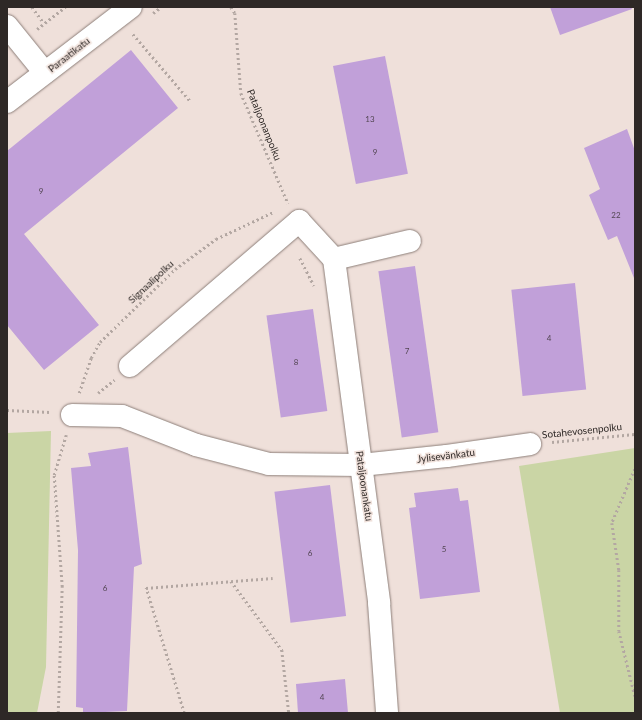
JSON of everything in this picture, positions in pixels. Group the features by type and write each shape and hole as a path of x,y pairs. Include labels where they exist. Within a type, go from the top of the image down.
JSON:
{"street":[{"name":"Paraatikatu","path":"7,102 124,12"},
{"path":"7,26 45,73"},
{"path":"130,366 294,213 334,259 410,241"},
{"name":"Pataljoonankatu","path":"334,259 380,603 387,713"},
{"name":"Jylisevänkatu","path":"72,415 122,416 196,445 269,464 361,465 447,456 530,444"}],"path":[{"path":"32,7 44,23"},
{"name":"Pataljoonanpolku","path":"231,7 235,13 241,93 294,213"},
{"path":"124,12 190,102"},
{"path":"282,208 294,213"},
{"name":"Signaalipolku","path":"58,713 62,587 54,475 91,358 100,342 175,269 216,239 275,211"},
{"path":"7,410 72,415 130,366"},
{"name":"Sotahevosenpolku","path":"530,444 635,434"},
{"path":"635,469 612,523 619,570 619,631 635,696"},
{"path":"184,713 146,588 273,578"},
{"path":"231,581 282,650 289,713"}],"green space":[{"path":"51,431 46,667 37,713 7,713 7,433"},
{"path":"635,448 635,713 560,713 519,466"}],"building":[{"path":"550,7 631,7 632,9 560,35"},
{"path":"131,50 178,108 24,234 99,325 44,370 7,325 7,151"},
{"path":"385,56 408,174 356,184 333,66"},
{"path":"627,129 635,151 634,278 617,236 608,240 589,195 600,189 584,148"},
{"path":"415,266 438,432 402,438 378,271"},
{"path":"575,283 586,389 523,396 511,290"},
{"path":"313,309 327,411 281,418 266,316"},
{"path":"128,447 142,564 134,567 127,711 83,713 83,708 76,707 78,550 71,468 91,466 88,453"},
{"path":"330,485 346,616 291,623 274,492"},
{"path":"458,488 460,501 468,500 480,592 420,599 409,508 416,507 414,493"},
{"path":"345,679 348,713 298,713 296,684"}]}
